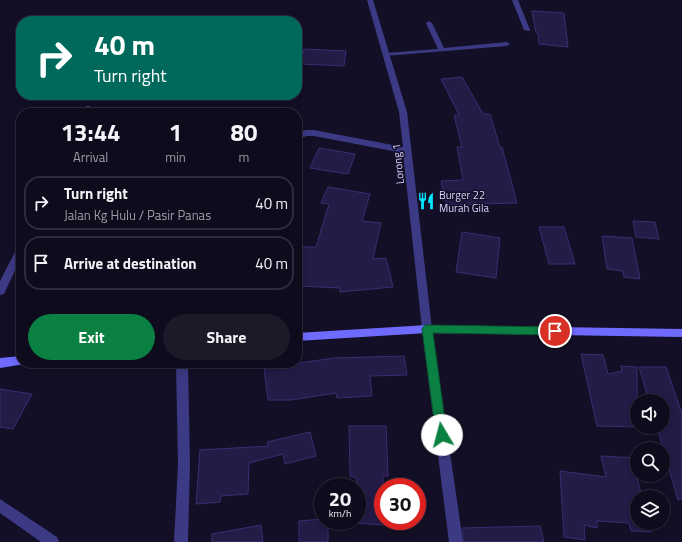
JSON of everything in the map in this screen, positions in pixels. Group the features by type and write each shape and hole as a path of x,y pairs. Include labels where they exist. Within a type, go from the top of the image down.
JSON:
{"main road":[{"path":"302,337 427,329 682,334"},
{"path":"0,363 16,361"}],"street":[{"name":"Lorong 1","path":"370,0 403,112 427,329 456,542"},
{"path":"515,0 527,30"},
{"path":"302,134 314,133 408,151"},
{"path":"0,291 16,258"},
{"path":"181,542 184,464 182,368"},
{"path":"0,505 52,542"}],"lane":[{"path":"429,23 442,50"},
{"path":"386,55 507,44"}],"building":[{"path":"532,11 564,13 568,47 539,44 538,33 536,33"},
{"path":"304,49 346,51 344,66 302,64"},
{"path":"462,77 483,114 490,114 500,147 502,147 517,203 446,205 441,181 463,180 457,147 462,147 454,115 459,115 441,79"},
{"path":"319,148 355,154 348,174 310,168"},
{"path":"328,187 370,194 362,221 381,223 373,259 386,258 393,287 340,292 340,288 302,286 302,247 316,247 329,204 321,203"},
{"path":"633,221 655,222 659,239 636,237"},
{"path":"539,227 564,227 575,264 549,264"},
{"path":"462,232 500,238 496,278 456,272"},
{"path":"602,236 632,238 640,279 624,277 623,271 607,269"},
{"path":"581,354 603,355 608,374 622,371 621,366 637,367 637,394 630,394 630,427 597,426"},
{"path":"404,356 407,375 370,376 372,396 337,398 336,393 291,400 268,400 264,368 302,368 302,363 334,358"},
{"path":"639,367 666,367 682,414 682,499 678,500 670,472 670,442 661,442 659,434 670,434 670,394 647,394"},
{"path":"0,389 32,394 13,429 0,427"},
{"path":"349,426 386,426 388,476 383,476 383,478 374,478 374,524 366,524 366,478 350,476"},
{"path":"310,432 316,456 285,464 283,454 249,463 248,494 221,496 220,502 196,504 200,450 268,446 267,442"},
{"path":"601,456 630,458 630,482 638,482 640,490 630,490 630,527 629,523 597,521 597,528 584,525 585,540 564,537 560,471 606,477"},
{"path":"314,520 314,530 328,530 328,542 299,542 299,521"},
{"path":"261,525 263,542 212,542 212,534"},
{"path":"540,526 544,542 464,542 462,528"},
{"path":"651,530 651,532 631,531"}],"place":[{"name":"Burger 22 Murah Gila","path":"426,201"}],"route":[{"path":"442,435 427,329 555,331"}]}
